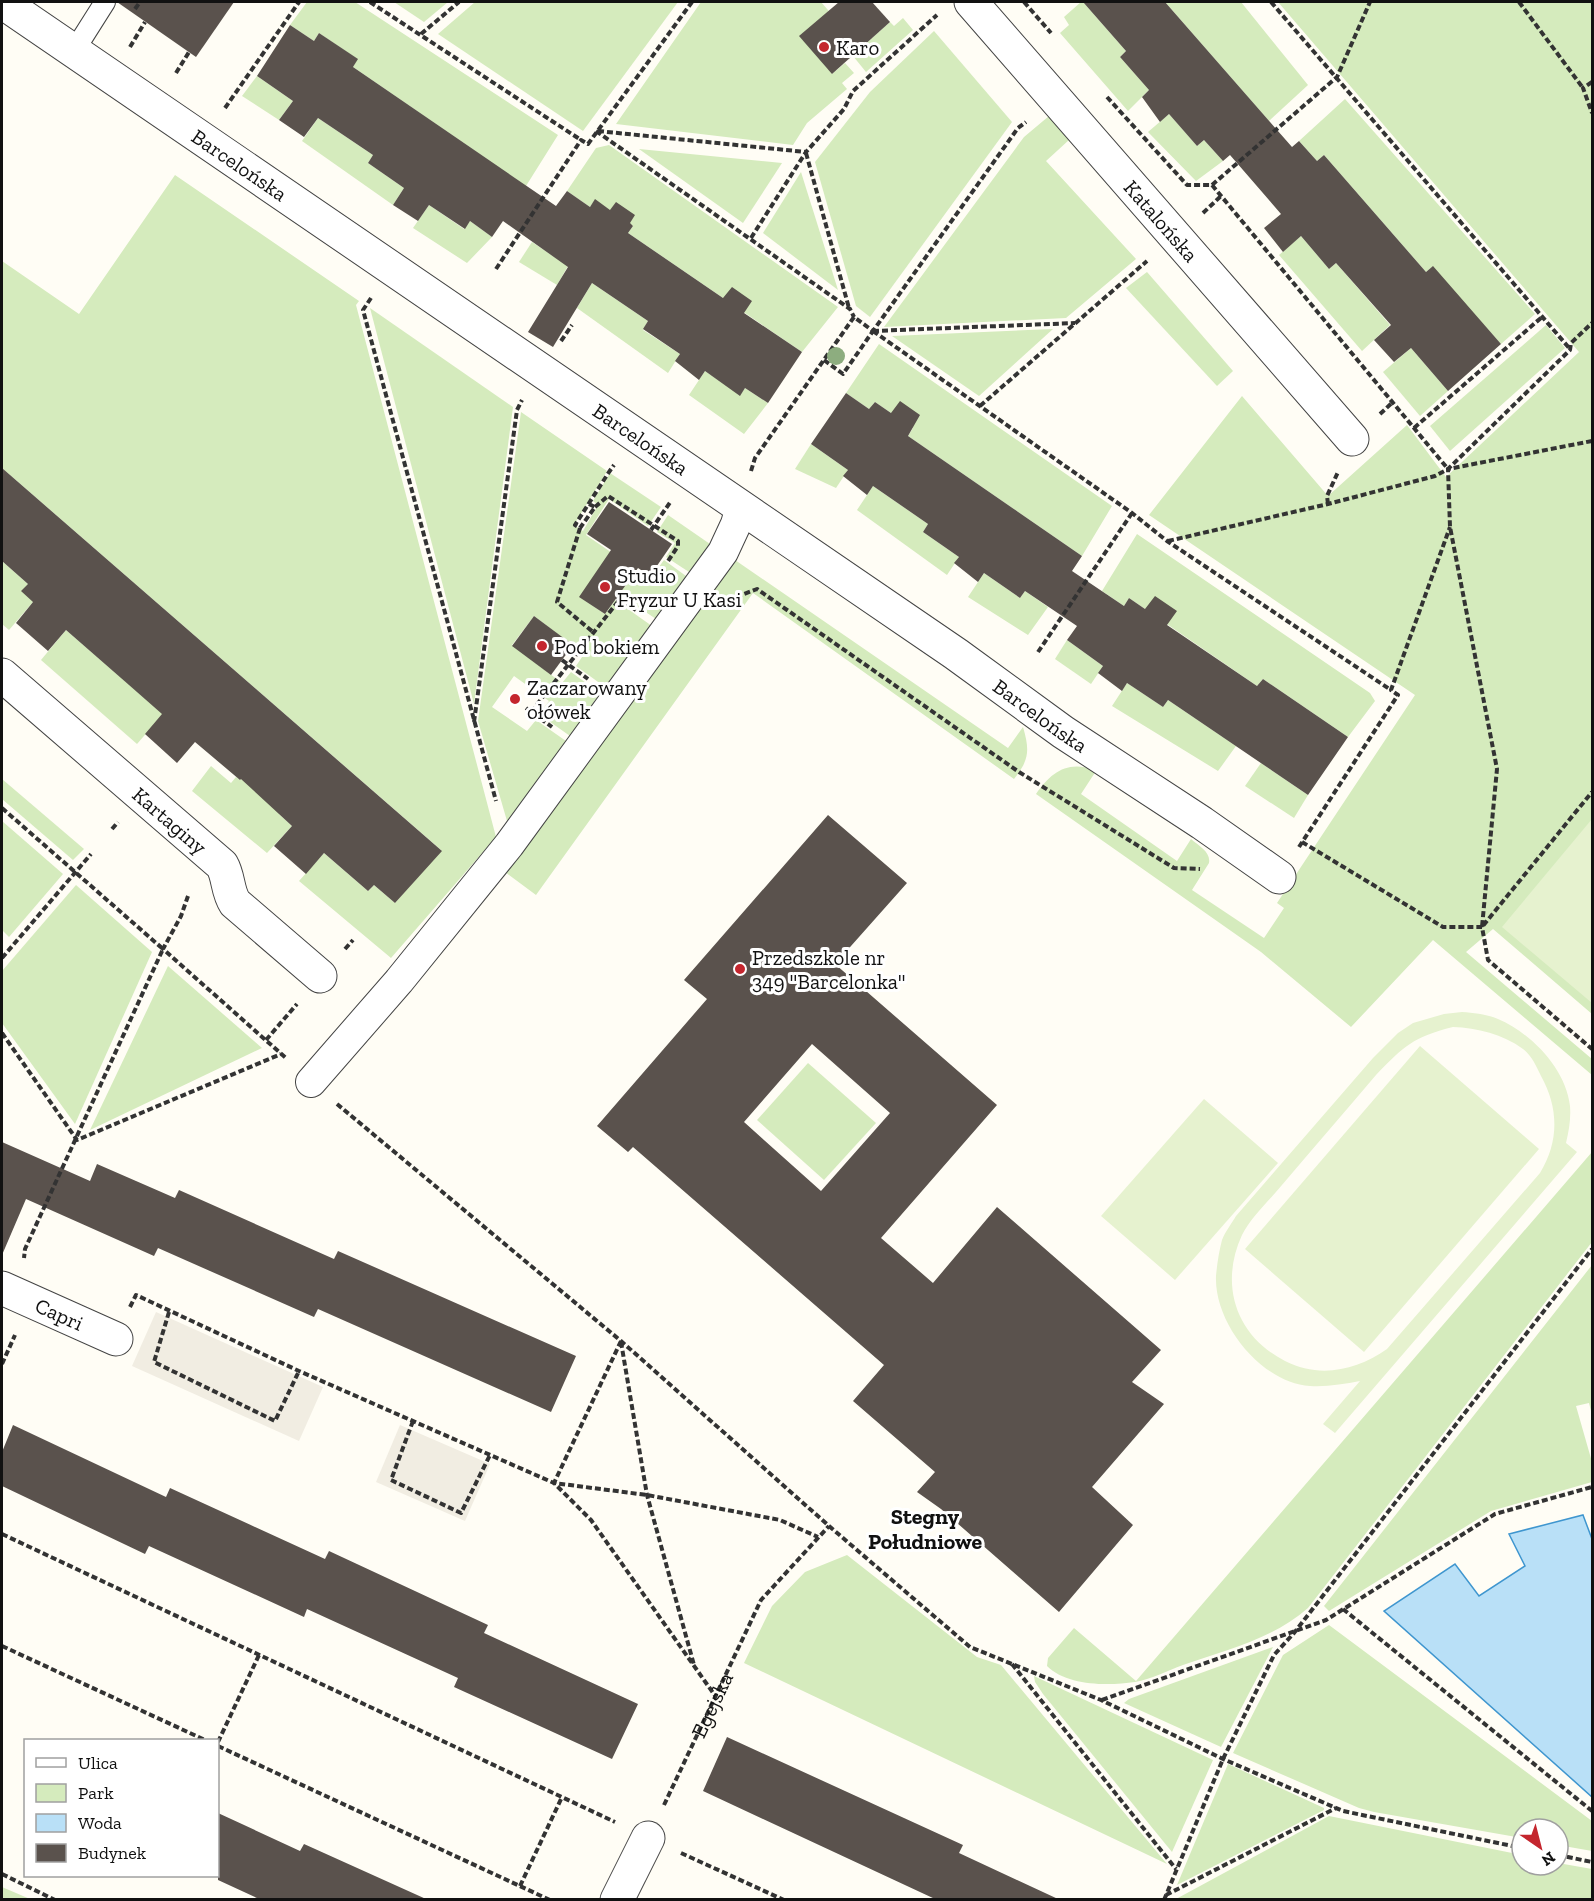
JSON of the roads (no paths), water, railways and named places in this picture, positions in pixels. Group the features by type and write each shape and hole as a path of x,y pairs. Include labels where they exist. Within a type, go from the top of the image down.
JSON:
{"street":[{"name":"Barcelońska","path":"2,2 956,654 1063,732 1202,822 1279,877"},
{"name":"Katalońska","path":"956,6 1352,439"},
{"path":"311,1082 399,981 509,845 723,552 741,507"},
{"name":"Kartaginy","path":"2,675 222,865 227,873 235,903 320,976"},
{"name":"Capri","path":"2,1288 116,1339"},
{"path":"617,1899 648,1838"}],"lane":[{"path":"74,51 105,2"}],"water":[{"path":"1583,1515 1592,1539 1592,1797 1384,1611 1455,1564 1479,1596 1525,1566 1509,1534"}],"place":[{"name":"Karo","path":"824,47"},
{"name":"Studio Fryzur U Kasi","path":"605,587"},
{"name":"Pod bokiem","path":"542,646"},
{"name":"Zaczarowany ołówek","path":"515,699"},
{"name":"Przedszkole nr 349 \"Barcelonka\"","path":"740,969"}],"district":[{"name":"Stegny Południowe","path":"925,1528"}]}
